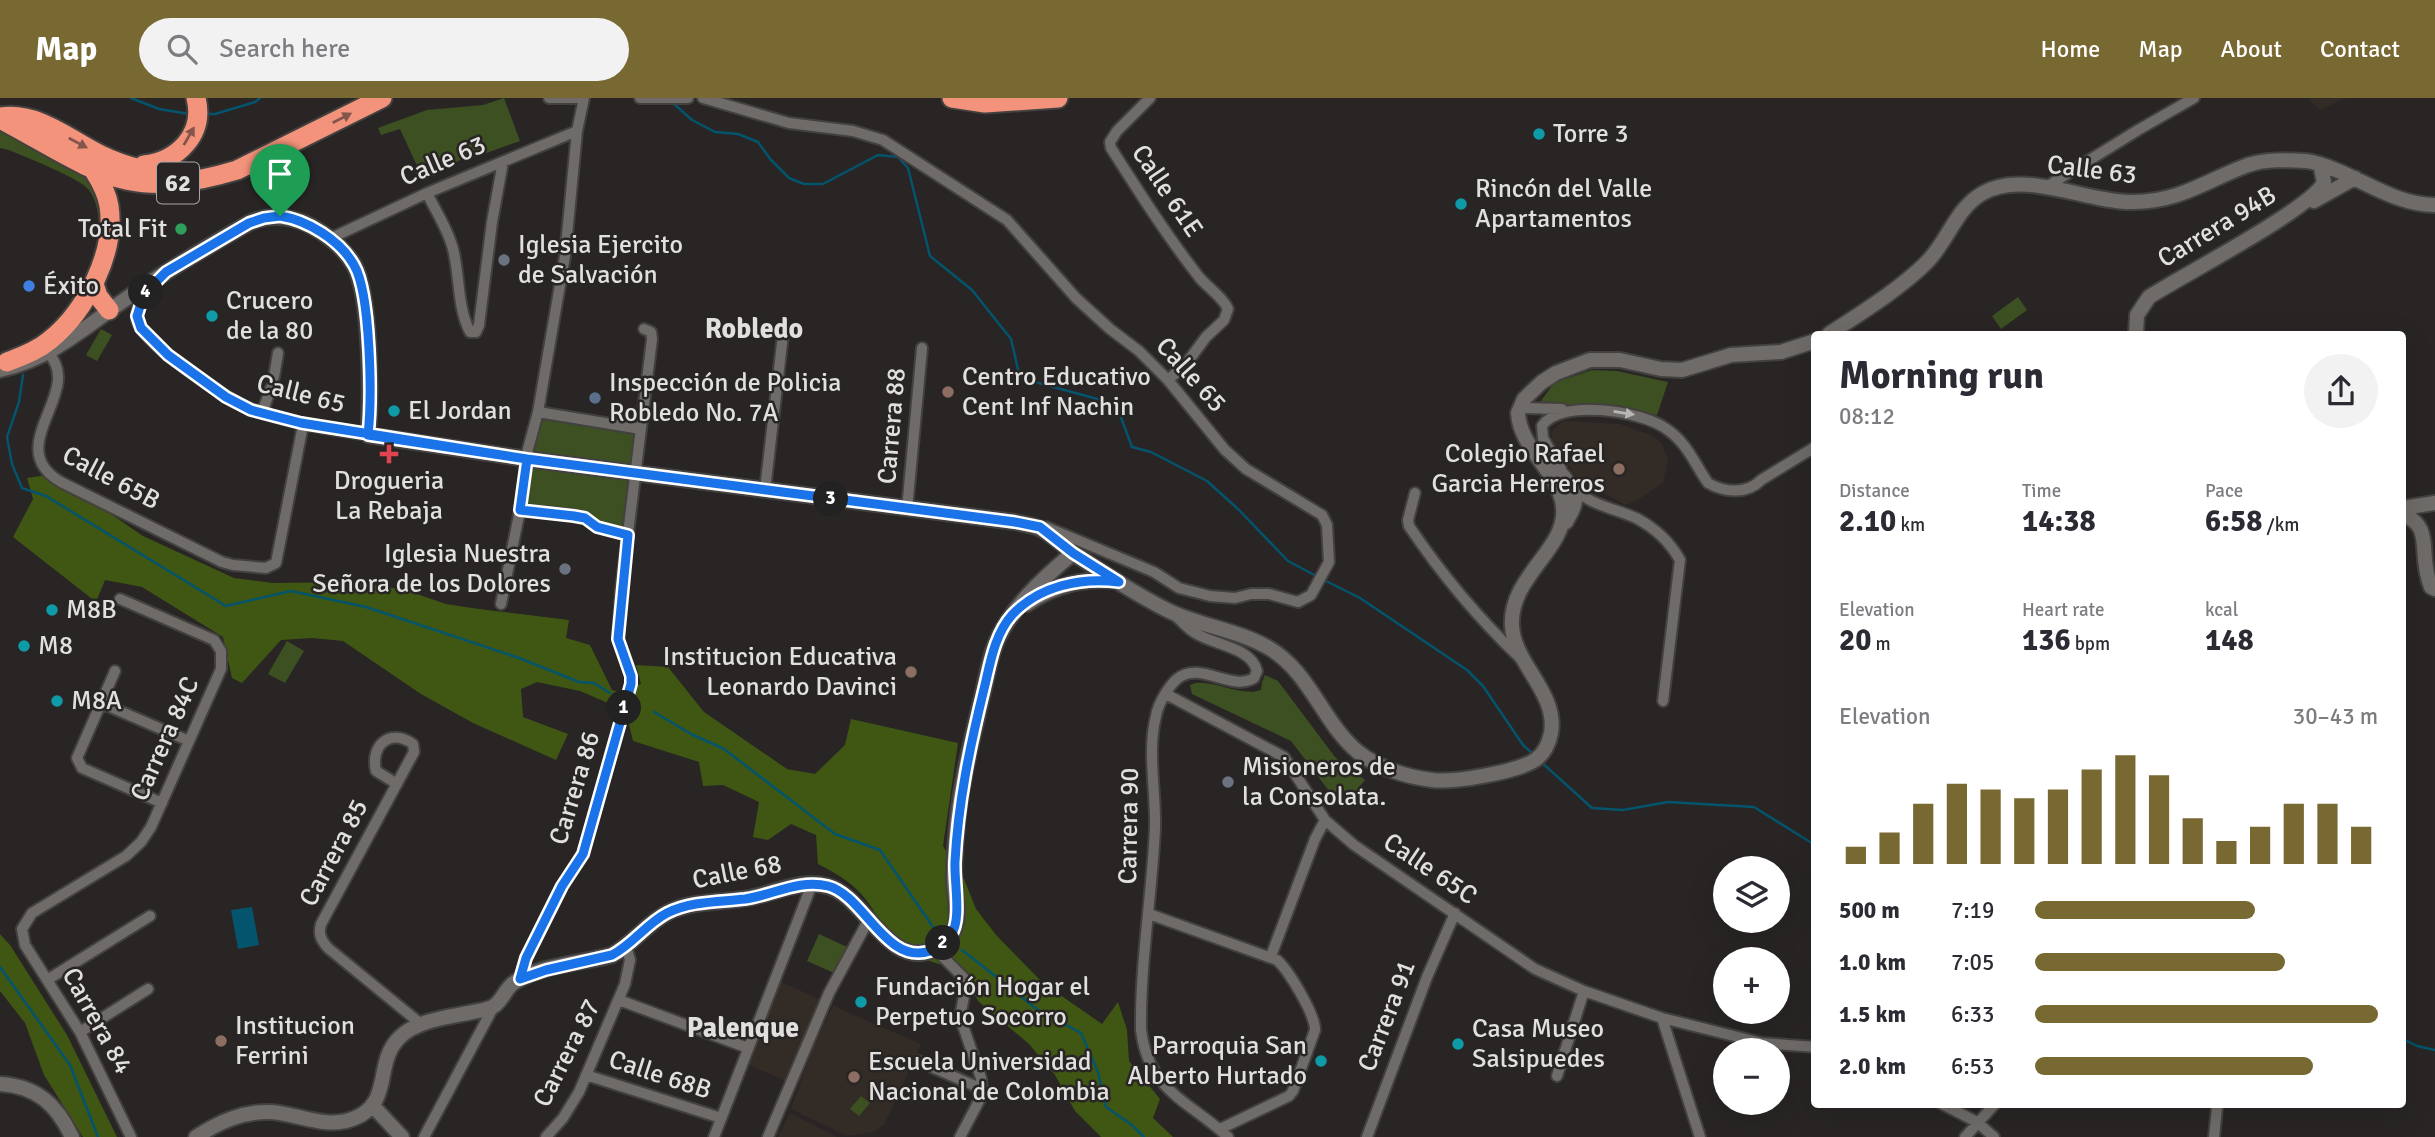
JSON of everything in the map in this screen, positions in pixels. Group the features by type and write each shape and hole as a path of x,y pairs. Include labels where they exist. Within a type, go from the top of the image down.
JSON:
{"highway":[{"path":"131,166 160,162 172,157 189,140 198,117 196,98"},
{"name":"62","path":"0,118 94,171 117,180 174,184 213,177 260,160 382,98"},
{"path":"952,98 985,103 1058,98"},
{"path":"0,118 14,116 35,120 103,156 153,171 180,173 260,160"},
{"path":"7,365 53,338 84,304 94,284 104,255 110,220 106,193 94,171"},
{"path":"94,284 98,296 109,310"}],"main road":[{"name":"Calle 63","path":"1833,331 1929,260 1966,205 1975,197 2005,185 2046,187 2113,201 2154,201 2190,192 2254,164 2284,160 2320,164 2405,201 2435,205"},
{"name":"Carrera 94B","path":"2136,331 2137,315 2149,297 2294,211 2323,186 2324,176 2320,164"},
{"path":"2294,211 2355,178"},
{"path":"7,365 48,353 166,272 249,223 274,216 303,223 330,239 354,265 362,292 371,406 368,435"},
{"path":"1556,538 1564,510 1559,493 1534,453 1518,418 1520,408 1529,393 1542,382 1556,373 1590,360 1620,360 1675,370 1698,367 1731,355 1766,354 1811,342"},
{"name":"Calle 65","path":"368,435 527,459 1040,527 1073,553 1172,612 1246,636 1272,650 1303,680 1348,743 1367,758 1395,772 1441,781 1526,765 1540,756 1550,736 1550,719 1546,702 1525,663"},
{"path":"1525,663 1512,626 1514,602 1526,578 1551,547 1575,503 1567,480 1548,461 1534,453"},
{"path":"2406,508 2435,503"},
{"path":"2406,515 2422,519 2433,531 2434,540 2427,576 2433,588"},
{"path":"940,945 950,936 957,918 954,878 957,831 974,729 995,646 1012,615 1050,571 1073,553"},
{"path":"1012,615 1037,597 1065,584 1083,580 1119,582"},
{"name":"Calle 68","path":"520,979 546,970 612,955 626,946 645,927 680,907 747,898 798,885 827,886 842,893 892,943 914,953 928,951 940,945"},
{"name":"Carrera 86","path":"494,1006 511,985 520,979"},
{"path":"197,1137 221,1122 245,1115 272,1112 337,1123 356,1118 372,1105 381,1091 383,1067 401,1035 421,1024 494,1006"},
{"path":"0,1084 18,1086 42,1096 57,1111 72,1137"},
{"path":"372,1105 402,1137"}],"street":[{"path":"549,98 578,98"},
{"path":"502,604 565,256 577,131 584,98"},
{"path":"640,98 688,98"},
{"name":"Calle 65","path":"703,98 789,123 853,131 883,140 1014,226 1076,298 1110,330 1139,351 1168,380 1202,424 1236,460 1322,515 1327,525 1330,554 1327,567 1315,591 1298,602 1269,594 1251,594 1235,598 1210,596 1179,588 1154,572 1047,527 1040,527"},
{"path":"2046,187 2194,98"},
{"name":"Calle 61E","path":"1148,100 1116,131 1110,142 1111,148 1176,246 1228,309 1226,318 1206,337 1186,364 1168,380"},
{"name":"Calle 63","path":"330,239 427,194 577,131"},
{"path":"427,194 451,243 464,317 472,333 475,332 479,325 492,222 503,162"},
{"name":"Calle 65","path":"166,272 144,294 137,316 141,328 168,355 226,397 262,413 368,435"},
{"path":"765,490 785,326"},
{"name":"Carrera 86","path":"520,979 526,958 562,886 583,854 631,684 631,676 618,639 652,339 648,331"},
{"name":"Carrera 88","path":"907,509 922,348"},
{"name":"Calle 65B","path":"48,353 57,368 56,383 36,451 45,471 61,482 222,562 233,565 272,566 278,557 302,430 301,423"},
{"path":"262,413 273,382 278,353"},
{"path":"1520,408 1615,411 1638,415 1665,427 1686,447 1709,483 1731,490 1745,491 1755,487 1811,449"},
{"path":"1584,410 1552,415 1542,426 1543,438 1567,480 1590,501 1636,518 1658,533 1680,560 1663,701"},
{"path":"538,412 641,429"},
{"path":"1415,493 1409,526 1460,597 1525,663"},
{"path":"1566,522 1582,505 1590,501"},
{"path":"520,510 585,518 597,527 628,535"},
{"name":"Carrera 84C","path":"22,929 32,912 126,856 141,842 151,827 220,670 221,651 214,640 120,598"},
{"path":"1166,694 1175,681 1187,674 1201,673 1243,682 1250,681 1257,671 1248,656 1200,636 1172,612"},
{"path":"115,671 77,758 78,764 162,803"},
{"name":"Calle 65C","path":"1166,694 1284,757 1325,820 1368,856 1535,969 1584,991 1662,1018 1762,1043 1811,1047"},
{"name":"Carrera 90","path":"1166,694 1156,716 1154,732 1155,825 1141,1023 1147,1059 1165,1087 1224,1133"},
{"path":"101,703 189,741"},
{"name":"Carrera 85","path":"397,783 376,771 373,758 378,747 389,739 404,738 413,744 414,752 321,924 320,936 324,944 421,1024"},
{"path":"1271,956 1315,839 1325,820"},
{"path":"714,1137 812,884"},
{"name":"Carrera 91","path":"1367,1137 1427,977 1455,913"},
{"path":"1149,914 1271,956 1286,970 1315,1027 1291,1094 1224,1133"},
{"path":"47,980 150,916"},
{"path":"768,1137 829,993 869,920"},
{"name":"Carrera 84","path":"22,929 25,946 80,1032 131,1137"},
{"path":"940,945 938,952 964,978 965,991 960,1017 981,1078 981,1099 960,1137"},
{"name":"Carrera 87","path":"546,1137 572,1103 618,1000 629,968 626,946"},
{"path":"80,1032 148,989"},
{"path":"1558,1076 1584,991"},
{"path":"618,1000 748,1048"},
{"name":"Carrera 86","path":"424,1137 494,1006"},
{"path":"1662,1018 1700,1137"},
{"path":"918,1060 982,1089"},
{"name":"Calle 68B","path":"586,1075 721,1118"},
{"path":"1950,1108 1977,1122 1994,1137"},
{"path":"1965,1137 1991,1108"},
{"path":"2214,1137 2217,1108"}],"shaded area":[{"path":"2308,98 2346,98 2320,110"},
{"name":"Colegio Rafael Garcia Herreros","path":"1563,421 1620,424 1651,435 1662,444 1668,460 1663,483 1625,505 1577,478 1554,444 1551,432"},
{"path":"781,982 822,1000 788,1082 747,1064"},
{"name":"Escuela Universidad Nacional de Colombia","path":"834,1004 921,1044 884,1125 873,1132 847,1136 791,1109 814,1045"},
{"path":"790,1113 837,1137 778,1137"}],"green space":[{"path":"504,98 520,141 464,161 462,159 424,181 400,129 381,135 378,128 427,110 483,105"},
{"path":"0,127 44,149 89,180 103,205 99,249 97,211 89,190 64,174 0,148"},
{"path":"2018,297 2027,310 2001,329 1992,316"},
{"path":"101,329 112,335 97,361 86,355"},
{"path":"1592,370 1617,371 1668,382 1657,415 1618,405 1538,405 1554,383"},
{"path":"540,418 639,433 626,529 608,526 590,517 525,506"},
{"path":"47,475 72,495 108,512 143,536 234,578 273,583 357,582 405,590 446,604 569,620 566,638 590,645 612,690 619,692 641,684 636,665 668,667 704,712 787,769 815,774 845,745 851,719 958,743 943,846 964,879 976,909 996,935 1043,983 1102,1024 1118,1002 1127,1030 1129,1061 1160,1099 1153,1118 1173,1137 1101,1137 1075,1111 1055,1075 1029,1044 979,1002 959,970 893,950 873,909 857,889 818,864 816,835 791,824 768,840 753,837 759,802 723,785 703,786 699,762 633,741 628,720 615,706 580,691 537,682 521,689 523,717 568,734 556,760 473,723 421,694 343,641 312,638 281,640 242,683 232,678 223,637 142,587 105,580 96,602 13,537 33,499 27,478"},
{"path":"287,641 304,651 285,683 268,674"},
{"path":"1265,675 1278,681 1335,757 1365,780 1342,808 1291,741 1192,694 1190,685 1206,683 1253,692 1261,690"},
{"path":"0,934 10,945 67,1035 117,1137 83,1137 44,1075 25,1023 0,991"},
{"path":"819,934 847,947 834,973 807,961"},
{"path":"861,1096 870,1103 859,1116 850,1109"}],"water":[{"path":"252,907 259,945 238,949 231,910"}],"waterway":[{"path":"131,98 159,109 189,114"},
{"path":"207,114 255,102 260,98"},
{"path":"673,103 692,120 715,132 738,134 758,142 789,178 804,184 823,184 878,155 898,157 908,168 930,256 972,290 1011,339 1020,378 1116,404 1132,447 1151,452 1207,481 1288,561 1318,577"},
{"path":"23,375 19,402 7,437 12,464 22,488 46,496 226,606 291,591 366,607 519,658 579,682 594,683 610,693"},
{"path":"1324,580 1360,598 1467,670 1483,686 1523,745 1533,754"},
{"path":"654,712 691,734 724,749 835,834 880,850 933,927"},
{"path":"1540,761 1592,808 1623,810 1668,802 1754,807 1811,843"},
{"path":"962,950 1038,1010 1081,1033 1098,1072 1106,1107 1144,1137"},
{"path":"0,967 70,1065 98,1137"},
{"path":"2406,1040 2435,1050"}],"place":[{"name":"Torre 3","path":"1539,134"},
{"name":"Rincón del Valle Apartamentos","path":"1461,204"},
{"name":"Total Fit","path":"181,229"},
{"name":"Iglesia Ejercito de Salvación","path":"504,260"},
{"name":"Éxito","path":"29,286"},
{"name":"Crucero de la 80","path":"212,316"},
{"name":"Centro Educativo Cent Inf Nachin","path":"948,392"},
{"name":"Inspección de Policia Robledo No. 7A","path":"595,398"},
{"name":"El Jordan","path":"394,411"},
{"name":"Drogueria La Rebaja","path":"389,454"},
{"name":"Colegio Rafael Garcia Herreros","path":"1619,469"},
{"name":"Iglesia Nuestra Señora de los Dolores","path":"565,569"},
{"name":"M8B","path":"52,610"},
{"name":"M8","path":"24,646"},
{"name":"Institucion Educativa Leonardo Davinci","path":"911,672"},
{"name":"M8A","path":"57,701"},
{"name":"Misioneros de la Consolata.","path":"1228,782"},
{"name":"Fundación Hogar el Perpetuo Socorro","path":"861,1002"},
{"name":"Institucion Ferrini","path":"221,1041"},
{"name":"Casa Museo Salsipuedes","path":"1458,1044"},
{"name":"Parroquia San Alberto Hurtado","path":"1321,1061"},
{"name":"Escuela Universidad Nacional de Colombia","path":"854,1077"}],"district":[{"name":"Robledo","path":"754,329"},
{"name":"Palenque","path":"743,1028"}],"route":[{"path":"280,216 249,223 166,272 144,294 137,316 141,328 168,355 237,404 301,423 356,433 527,459 1040,527 1073,553 1119,582 1083,580 1051,589 1024,605 1012,615 1004,627 995,646 965,774 954,878 957,918 954,930 945,941 934,949 921,953 907,951 892,943 849,897 836,889 812,884 798,885 747,898 680,907 645,927 620,951 612,955 546,970 520,979 526,958 562,886 583,854 631,684 631,676 618,639 628,535 597,527 585,518 520,510 527,459 368,435 371,406 370,382 362,292 356,269 351,259 321,232 280,216"}]}
